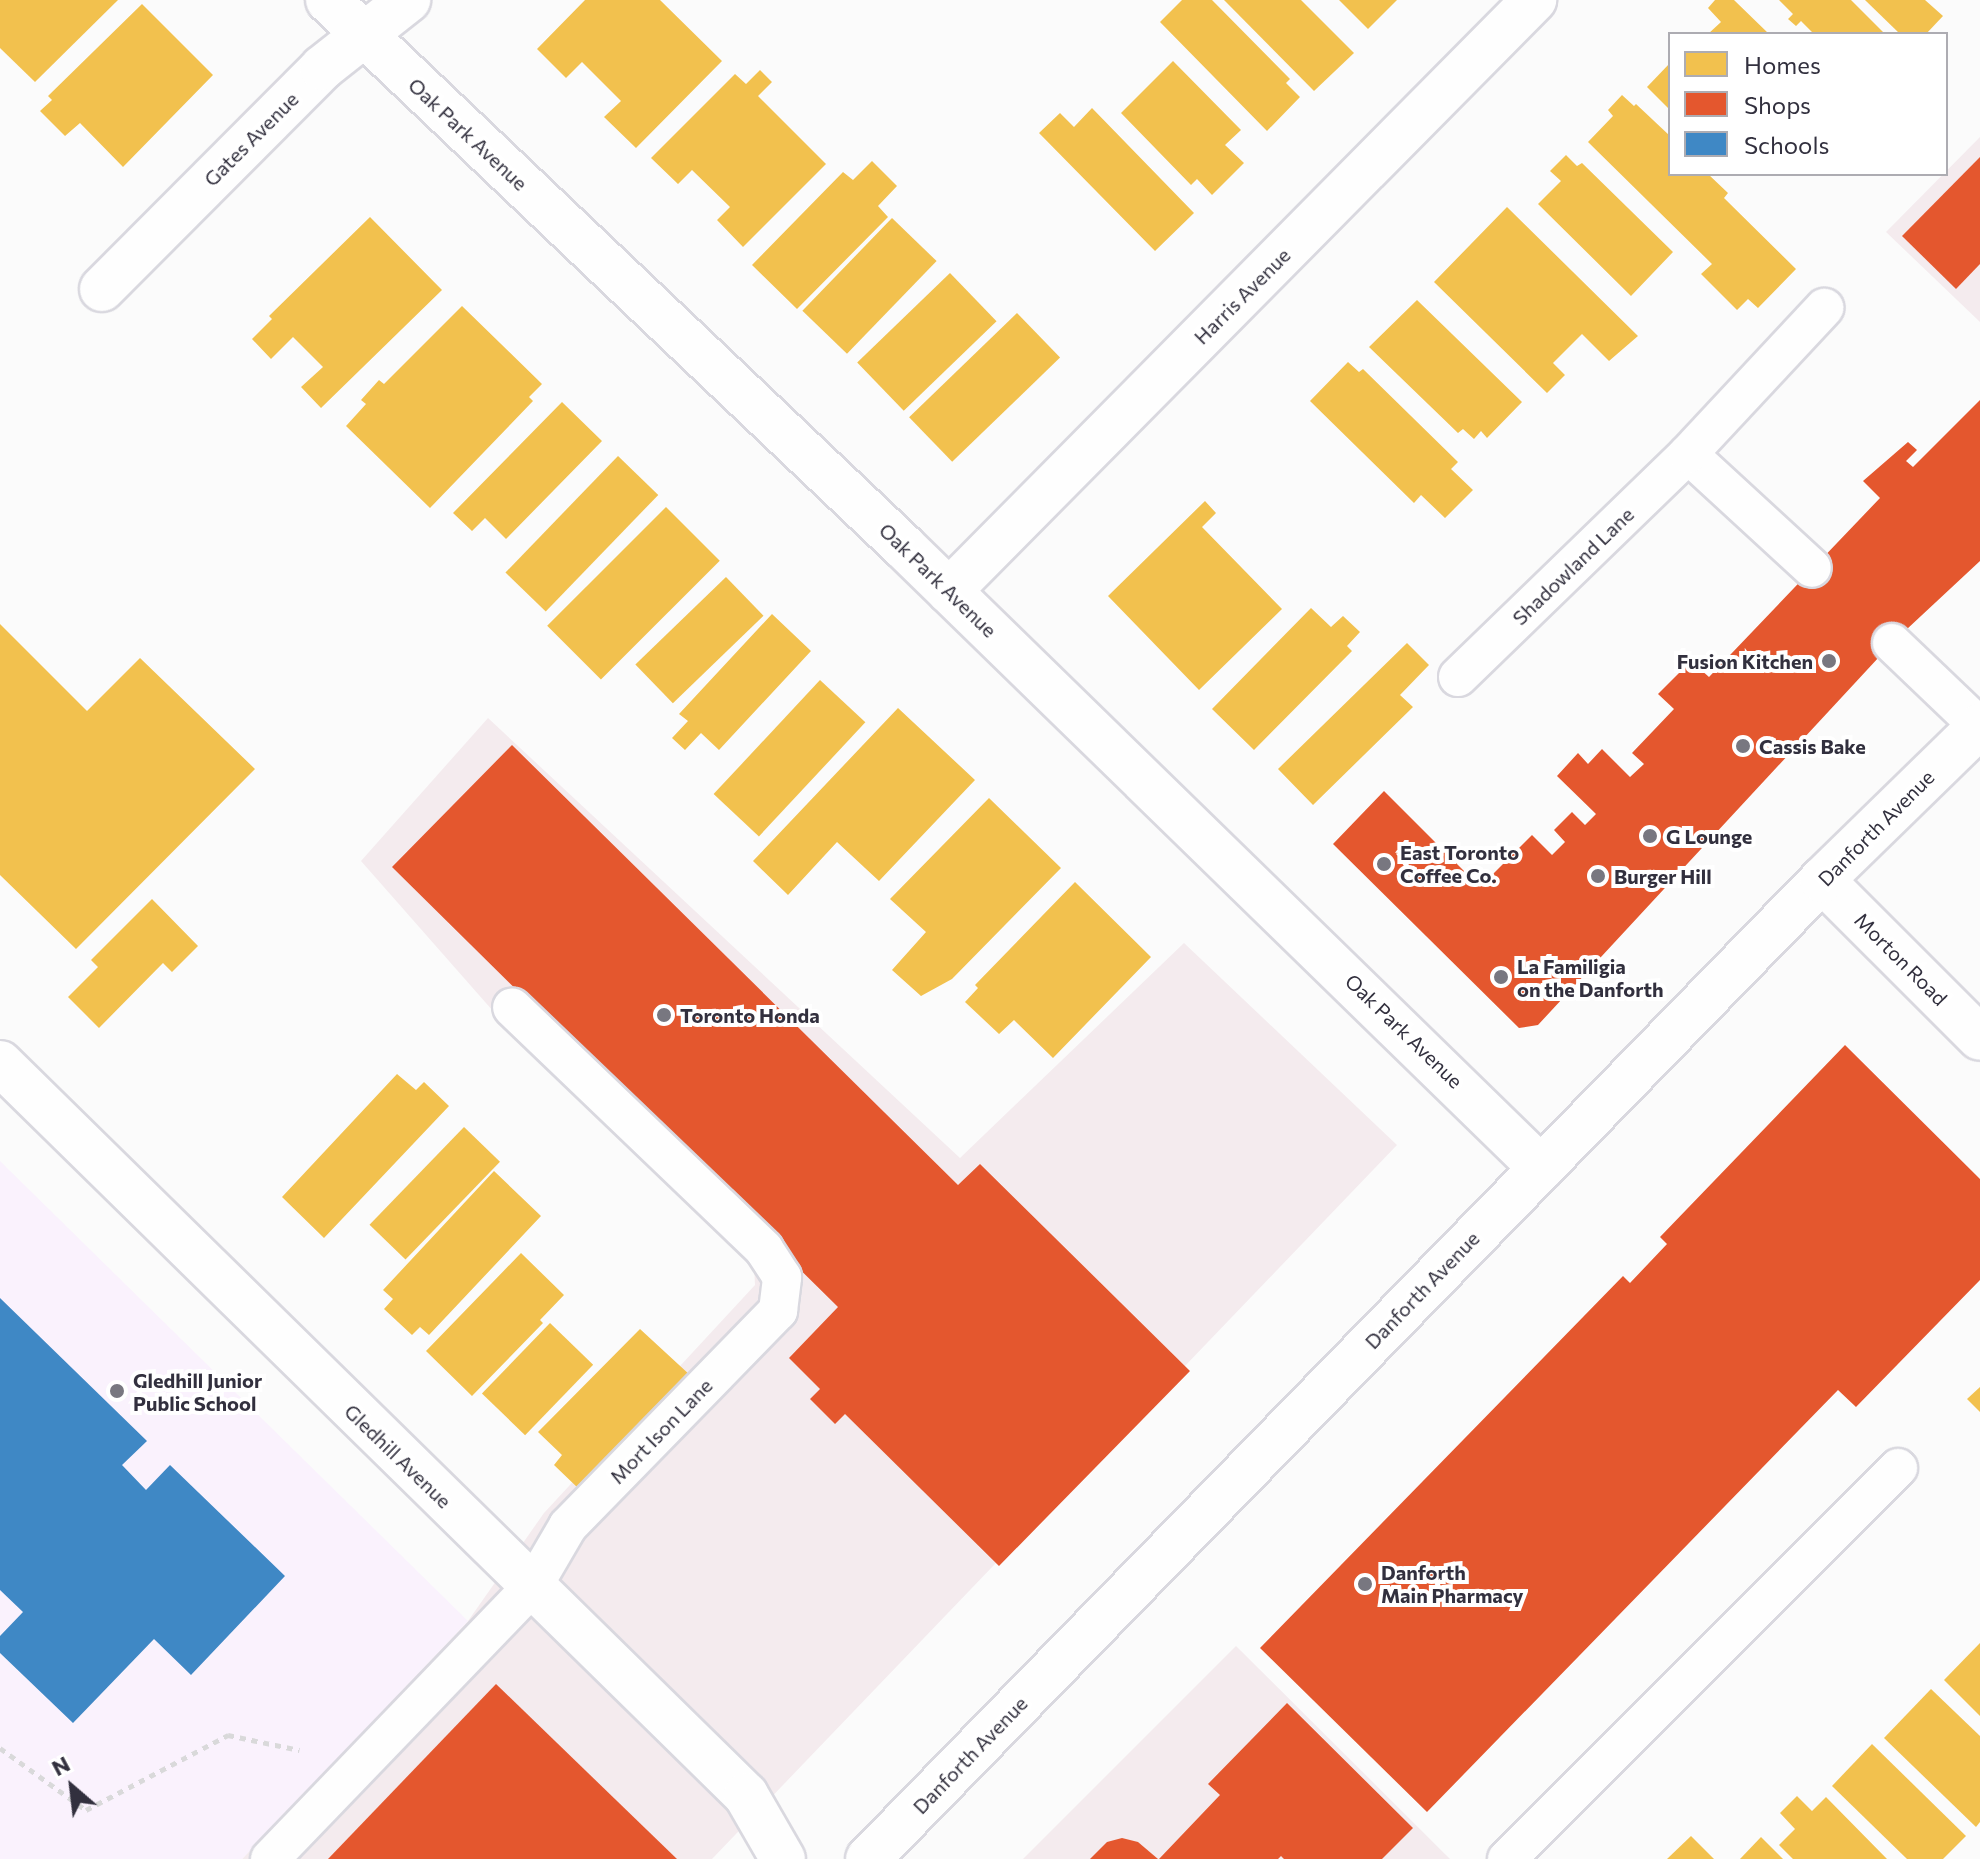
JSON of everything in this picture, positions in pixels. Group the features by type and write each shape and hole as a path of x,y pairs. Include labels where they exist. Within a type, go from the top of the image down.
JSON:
{"street":[{"name":"Oak Park Avenue","path":"328,0 949,591 1541,1168"},
{"name":"Gates Avenue","path":"102,289 313,77 362,34 408,0"},
{"name":"Harris Avenue","path":"949,591 1534,0"},
{"name":"Danforth Avenue","path":"868,1859 1822,880 1980,726"},
{"name":"Morton Road","path":"1822,880 1980,1038"},
{"name":"Gledhill Avenue","path":"0,1063 746,1795 783,1859"}],"lane":[{"name":"Shadowland Lane","path":"1458,677 1688,454 1824,308"},
{"path":"1688,454 1812,568"},
{"path":"1892,643 1980,726"},
{"name":"Mort Ison Lane","path":"270,1859 533,1586 568,1526 778,1311 782,1277 764,1249 512,1007"},
{"path":"1507,1859 1898,1468"}],"path":[{"path":"0,1748 86,1810 228,1735 361,1764"}],"shaded area":[{"path":"1980,137 1980,322 1886,232 1941,176 1948,176 1948,169"},
{"path":"488,718 960,1158 1184,943 1397,1145 712,1859 242,1859 468,1621 544,1513 755,1285 754,1264 493,1011 361,861"},
{"name":"Gledhill Junior Public School","path":"0,1161 468,1621 242,1859 0,1859"},
{"path":"1236,1646 1450,1859 1023,1859"}],"building: Homes":[{"path":"0,0 118,0 35,82 0,48"},
{"path":"585,0 660,0 722,61 636,148 604,117 621,101 582,62 566,78 537,49"},
{"path":"1182,0 1212,0 1290,79 1286,83 1300,97 1267,131 1160,22"},
{"path":"1224,0 1301,0 1354,53 1314,91"},
{"path":"1339,0 1397,0 1368,29"},
{"path":"1715,0 1734,0 1767,32 1710,32 1721,22 1708,8"},
{"path":"1779,0 1851,0 1883,32 1812,32 1801,21 1796,26 1788,19 1793,14"},
{"path":"1865,0 1925,0 1943,16 1928,32 1898,32"},
{"path":"142,4 213,75 123,167 80,123 65,136 40,111 52,100 48,96"},
{"path":"1173,61 1241,130 1225,145 1244,163 1212,195 1197,179 1191,185 1121,113"},
{"path":"1668,65 1668,108 1647,87"},
{"path":"760,70 772,82 758,96 826,164 743,247 717,220 730,207 692,170 678,184 651,158 735,74 746,84"},
{"path":"1622,95 1634,106 1636,104 1668,134 1668,176 1710,176 1728,193 1724,198 1796,269 1758,308 1748,299 1737,310 1701,274 1712,264 1588,142 1613,116 1608,110"},
{"path":"1092,108 1194,213 1155,251 1039,133 1060,113 1074,127"},
{"path":"1566,155 1577,166 1582,163 1673,252 1631,296 1538,204 1561,181 1550,171"},
{"path":"872,161 897,186 878,206 888,217 797,309 752,265 843,172 853,180"},
{"path":"1507,207 1638,336 1609,361 1582,334 1553,363 1565,375 1547,393 1434,282"},
{"path":"370,217 442,290 321,408 301,387 323,367 293,337 271,359 252,339 272,319 269,316"},
{"path":"892,218 937,261 847,354 802,311"},
{"path":"950,273 997,321 904,411 857,363"},
{"path":"1417,300 1522,402 1487,438 1481,431 1474,439 1463,429 1458,433 1369,347"},
{"path":"462,306 542,384 529,397 533,401 430,508 346,426 366,404 361,400 379,380 384,384"},
{"path":"1017,313 1060,358 952,462 909,417"},
{"path":"1348,362 1359,372 1363,369 1458,462 1451,469 1473,490 1445,518 1421,495 1414,503 1310,401"},
{"path":"562,402 602,441 506,539 485,518 472,531 453,513"},
{"path":"618,456 658,495 546,611 505,573"},
{"path":"1205,501 1216,513 1202,527 1282,609 1199,690 1108,596"},
{"path":"666,507 720,561 601,680 547,626"},
{"path":"726,577 764,616 673,703 635,665"},
{"path":"1311,608 1331,627 1343,616 1360,632 1347,646 1352,651 1254,750 1212,709"},
{"path":"772,614 811,651 719,750 701,733 685,750 672,738 688,721 679,714"},
{"path":"0,624 87,711 140,658 255,769 76,949 0,875"},
{"path":"1407,643 1429,665 1400,695 1413,707 1313,805 1278,769"},
{"path":"820,680 865,722 759,836 714,794"},
{"path":"898,708 975,780 879,881 837,842 788,895 753,861"},
{"path":"989,798 1061,868 952,979 921,996 892,970 926,932 890,899"},
{"path":"1075,882 1151,957 1053,1058 1014,1020 999,1034 965,1002 978,988 975,985"},
{"path":"152,899 198,946 172,972 163,963 99,1028 68,997 98,967 91,960"},
{"path":"397,1074 416,1090 424,1082 449,1106 324,1238 282,1197"},
{"path":"464,1127 500,1162 405,1260 370,1225"},
{"path":"494,1171 541,1216 429,1335 420,1327 412,1335 384,1309 393,1299 383,1290"},
{"path":"521,1253 564,1295 540,1320 543,1323 472,1396 426,1351"},
{"path":"550,1323 593,1365 525,1435 482,1393"},
{"path":"640,1329 691,1376 579,1489 554,1465 562,1455 538,1432"},
{"path":"1980,1387 1980,1412 1967,1399"},
{"path":"1980,1643 1980,1716 1944,1680"},
{"path":"1931,1689 1980,1736 1980,1822 1976,1827 1884,1738"},
{"path":"1872,1744 1966,1836 1943,1859 1907,1859 1832,1786"},
{"path":"1797,1796 1812,1811 1826,1797 1887,1859 1793,1859 1779,1845 1795,1829 1780,1813"},
{"path":"1691,1836 1714,1859 1667,1859"},
{"path":"1761,1837 1783,1859 1740,1859"}],"building: Shops":[{"path":"1980,157 1980,264 1956,289 1902,236"},
{"path":"1980,400 1980,561 1892,643 1538,1025 1519,1028 1333,844 1384,791 1480,887 1532,835 1552,855 1565,842 1554,830 1572,812 1585,825 1596,814 1557,776 1578,753 1588,764 1602,749 1630,777 1644,764 1632,753 1674,709 1658,694 1691,661 1709,677 1880,498 1863,481 1908,442 1917,450 1906,461 1913,467"},
{"name":"Toronto Honda","path":"512,745 958,1185 980,1164 1190,1371 999,1566 845,1414 835,1424 810,1399 820,1389 789,1358 838,1307 392,867"},
{"path":"1845,1045 1980,1179 1980,1280 1856,1407 1838,1390 1427,1812 1260,1648 1623,1276 1630,1283 1667,1244 1660,1237"},
{"path":"496,1684 677,1859 328,1859"},
{"path":"1287,1703 1413,1828 1382,1859 1284,1859 1281,1856 1278,1859 1159,1859 1220,1795 1208,1784"},
{"path":"1122,1838 1138,1842 1158,1859 1090,1859 1107,1842"}],"building: Schools":[{"path":"0,1298 147,1441 122,1465 146,1490 170,1465 285,1576 191,1675 154,1639 73,1723 0,1653 0,1636 23,1612 0,1590"}],"place":[{"name":"Fusion Kitchen","path":"1829,661"},
{"name":"Cassis Bake","path":"1743,746"},
{"name":"G Lounge","path":"1650,836"},
{"name":"East Toronto Coffee Co.","path":"1384,864"},
{"name":"Burger Hill","path":"1598,876"},
{"name":"La Familigia on the Danforth","path":"1501,977"},
{"name":"Toronto Honda","path":"664,1015"},
{"name":"Gledhill Junior Public School","path":"117,1391"},
{"name":"Danforth Main Pharmacy","path":"1365,1584"}]}
